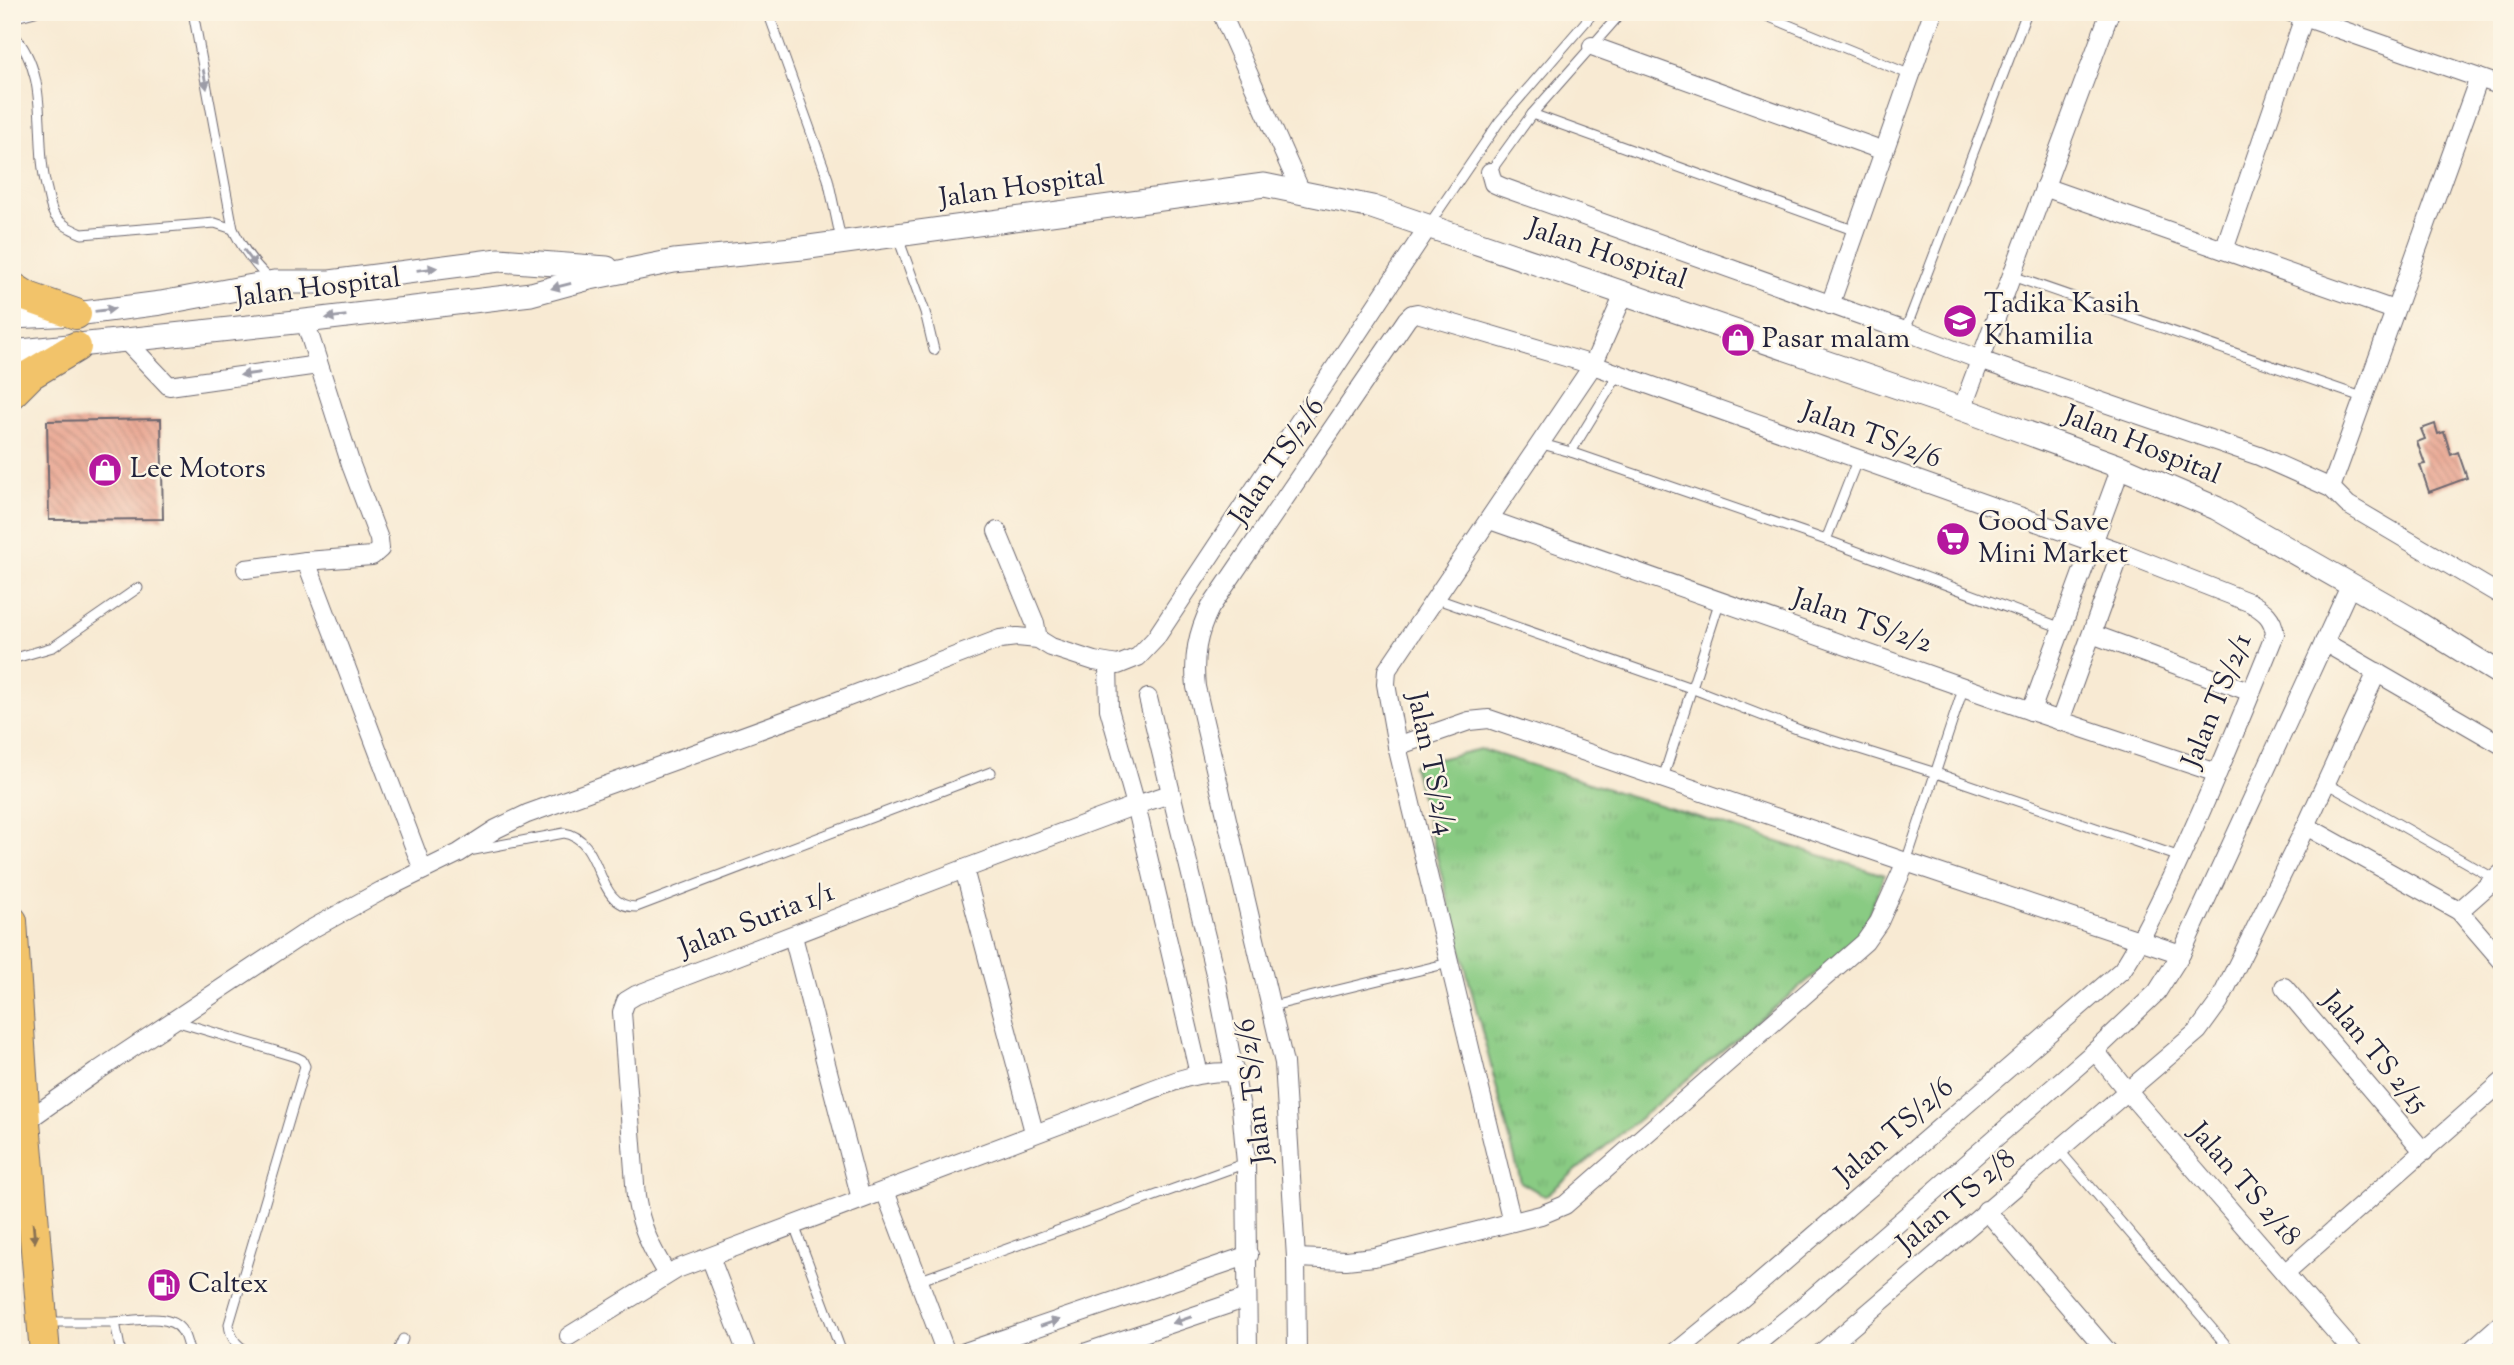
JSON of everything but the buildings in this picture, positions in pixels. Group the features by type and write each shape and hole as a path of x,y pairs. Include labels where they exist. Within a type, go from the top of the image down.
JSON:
{"highway":[{"path":"12,287 28,297 76,314"},
{"path":"12,393 31,373 76,347"},
{"path":"12,921 24,1122 45,1353"}],"street":[{"path":"1221,12 1302,194"},
{"path":"1830,305 1933,12"},
{"path":"1962,409 2110,12"},
{"path":"2224,250 2297,14 2502,86"},
{"path":"1592,46 1884,151"},
{"path":"2331,488 2479,78"},
{"path":"1490,172 1493,183 1502,187 1980,360 2259,456 2331,488 2348,505 2502,596"},
{"name":"Jalan Hospital","path":"12,352 76,347 531,294 674,261 842,243 1264,186 1372,207 1625,292 2121,467 2216,508 2351,584 2502,675"},
{"path":"2045,187 2394,310"},
{"path":"24,1122 308,931 459,853 511,821 1000,639 1038,639 1051,647 1108,664 1118,665 1130,661 1146,650 1155,639 1428,226"},
{"name":"Jalan Hospital","path":"12,317 76,314 161,303 274,282 330,282 499,260 628,270"},
{"name":"Jalan TS/2/4","path":"1512,1222 1397,746 1385,684 1387,670 1542,444 1592,365 1625,292"},
{"name":"Jalan TS/2/6","path":"1297,1353 1296,1258 1283,1055 1242,893 1196,687 1193,662 1206,616 1412,314 1417,313 1592,365 2093,542"},
{"path":"246,569 372,556 380,549 380,539 305,321"},
{"path":"125,341 169,386 318,365"},
{"path":"2031,711 2121,467"},
{"name":"Jalan TS/2/2","path":"1490,520 2031,711 2217,773"},
{"path":"997,531 1035,622 1038,639"},
{"name":"Jalan TS/2/1","path":"2093,542 2251,603 2272,620 2275,634 2217,773 2140,942"},
{"path":"2060,720 2121,552"},
{"path":"306,561 423,870"},
{"path":"1745,1353 1802,1307 2095,1051 2157,992 2181,954 2351,584"},
{"path":"2092,635 2252,692"},
{"path":"2325,642 2502,745"},
{"path":"1108,664 1109,709 1136,805 1199,1074"},
{"name":"Jalan TS 2/8","path":"1821,1353 2198,1031 2215,1009 2306,826 2377,673"},
{"path":"1148,698 1216,978 1236,1073 1247,1163 1248,1353"},
{"path":"1397,746 1469,721 1489,719 2181,954"},
{"name":"Jalan Suria 1/1","path":"667,1274 649,1246 640,1222 636,1197 622,1012 626,1001 964,869 1170,794"},
{"path":"2306,826 2459,911 2502,961"},
{"path":"1296,1258 1346,1260 1374,1257 1553,1211 1582,1191 1722,1065 1865,942 1880,922 1906,862"},
{"path":"964,869 1034,1132"},
{"path":"2459,911 2498,876"},
{"path":"793,936 861,1199"},
{"name":"Jalan TS/2/6","path":"1675,1353 2115,978 2140,942"},
{"name":"Jalan TS 2/15","path":"2284,987 2424,1153"},
{"name":"Jalan TS 2/18","path":"2095,1051 2354,1353"},
{"path":"569,1336 667,1274 709,1257 1034,1132 1199,1074 1216,1070 1236,1073"},
{"path":"2286,1272 2502,1082"},
{"path":"885,1191 946,1353"},
{"path":"1986,1210 2108,1352"},
{"path":"962,1353 1249,1255"},
{"path":"709,1257 747,1353"},
{"path":"1084,1353 1247,1298"},
{"path":"2468,1353 2502,1323"}],"lane":[{"path":"12,18 35,12"},
{"path":"193,12 233,229 256,267 274,282"},
{"path":"768,12 828,179 842,243"},
{"path":"1428,226 1499,122 1594,12"},
{"path":"1490,172 1532,114 1622,12"},
{"path":"1756,12 1911,75"},
{"path":"1905,331 2027,12"},
{"path":"12,33 30,56 37,79 43,177 53,214 64,226 82,234 215,223 233,229"},
{"path":"1532,114 1856,231"},
{"path":"897,235 925,312 934,350"},
{"path":"2012,276 2362,397"},
{"path":"1571,452 1618,375"},
{"path":"1542,444 1826,540 2062,628"},
{"path":"1826,540 1858,458"},
{"path":"12,659 53,646 138,588"},
{"path":"1437,599 1691,688 1802,731 1936,773 2180,857"},
{"path":"1663,778 1720,600"},
{"path":"1906,862 1964,686"},
{"path":"459,853 564,833 572,834 587,845 617,902 636,907 991,772"},
{"path":"2326,783 2498,876"},
{"path":"1272,1006 1449,963"},
{"path":"174,1020 296,1057 302,1060 305,1066 229,1324 230,1334 235,1342 246,1351 254,1353"},
{"path":"2059,1150 2233,1353"},
{"path":"918,1281 1247,1163"},
{"path":"794,1225 842,1353"},
{"path":"42,1322 163,1320 175,1324 183,1332 190,1353"},
{"path":"115,1322 121,1353"},
{"path":"397,1353 402,1339"}],"green space":[{"path":"1480,749 1884,875 1862,936 1545,1196 1521,1182 1413,765"}],"place":[{"name":"Tadika Kasih Khamilia","path":"1960,321"},
{"name":"Pasar malam","path":"1738,340"},
{"name":"Lee Motors","path":"105,470"},
{"name":"Good Save Mini Market","path":"1953,539"},
{"name":"Caltex","path":"164,1285"}]}
